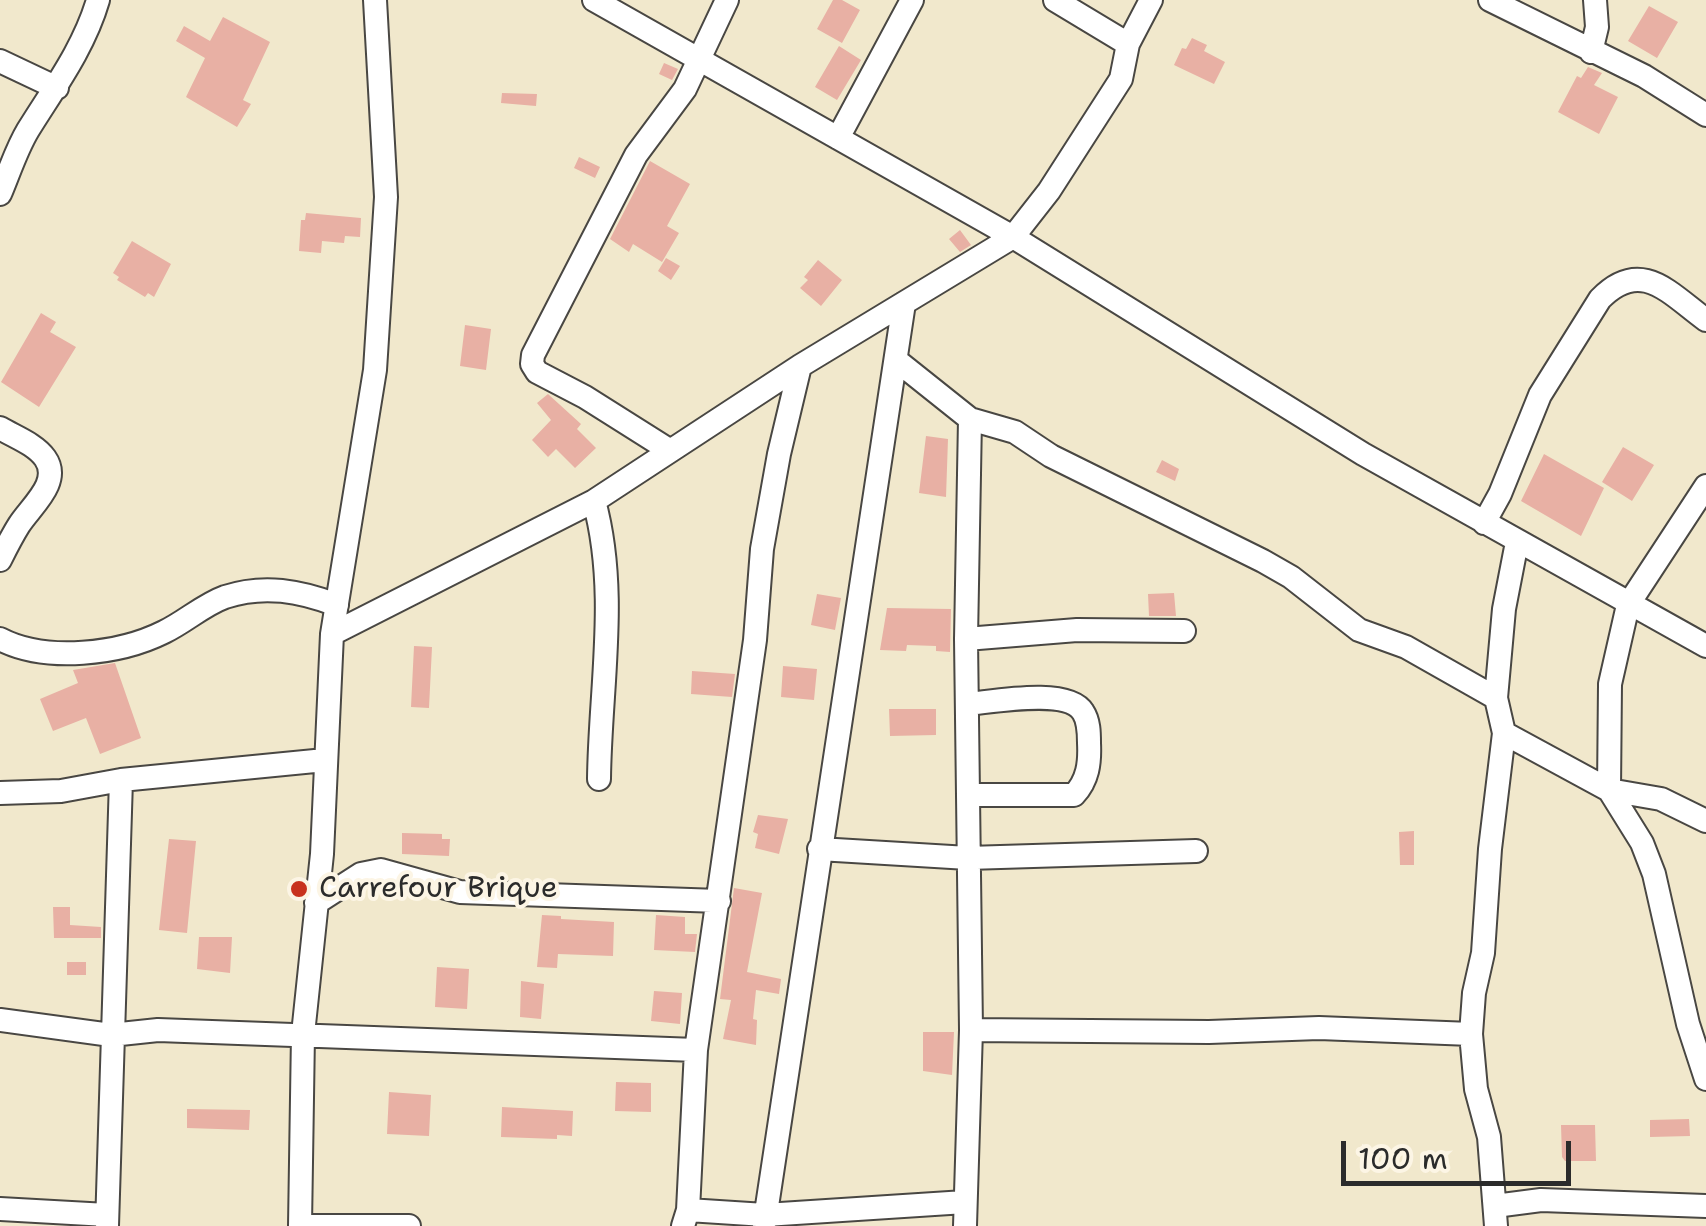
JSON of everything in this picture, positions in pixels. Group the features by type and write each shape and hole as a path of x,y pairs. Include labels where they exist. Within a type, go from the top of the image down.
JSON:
{"street":[{"path":"0,194 26,134 57,88 92,22 98,0"},
{"path":"375,0 386,197 377,351 332,634 316,903 303,1034 300,1226 410,1226"},
{"path":"594,0 1014,237 1363,454 1706,646"},
{"path":"670,450 585,397 548,379 532,364 533,355 636,155 670,112 728,0"},
{"path":"838,138 912,0"},
{"path":"1054,0 1128,44"},
{"path":"332,634 594,501 800,366 1014,237 1122,79 1128,44 1150,0"},
{"path":"1490,0 1644,76 1706,115"},
{"path":"1591,52 1596,27 1595,0"},
{"path":"0,61 57,88"},
{"path":"1484,523 1500,494 1540,395 1608,290 1632,278 1650,280 1706,320"},
{"path":"764,1221 904,303"},
{"path":"896,360 970,419 1014,432 1052,456 1264,561 1359,630 1406,647 1496,698"},
{"path":"800,366 778,454 762,549 755,640 696,1050 685,1218 764,1221 965,1202"},
{"path":"965,1226 972,1030 966,639 970,419"},
{"path":"0,428 37,449 48,462 51,476 0,560"},
{"path":"1703,500 1628,605 1610,684 1609,790 1642,843 1654,874 1688,1024 1706,1079"},
{"path":"594,501 607,622 599,780"},
{"path":"1517,542 1504,609 1496,698 1504,733 1483,953 1470,1034 1476,1089 1489,1138 1495,1216 1541,1200 1706,1206"},
{"path":"0,639 72,655 139,643 223,598 256,591 299,591 337,605"},
{"path":"966,639 1077,630 1184,631"},
{"path":"967,704 1045,697 1076,704 1083,710 1089,727 1090,761 1083,786 1074,795 968,795"},
{"path":"1504,733 1609,790 1661,799 1706,821"},
{"path":"0,793 61,792 120,780 325,760"},
{"path":"0,1209 107,1221 120,780"},
{"path":"819,850 968,858 1196,851"},
{"path":"316,903 361,874 382,870 460,892 719,901"},
{"path":"0,1020 111,1036 158,1030 696,1050"},
{"path":"972,1030 1209,1032 1318,1028 1470,1034"}],"building":[{"path":"833,0 842,0 860,10 842,43 817,29"},
{"path":"1649,6 1678,22 1657,58 1628,41"},
{"path":"223,17 270,42 243,100 251,104 237,127 186,97 205,58 176,41 184,26 210,41"},
{"path":"1192,38 1207,45 1204,51 1225,62 1214,84 1174,65"},
{"path":"839,46 861,60 837,100 815,87"},
{"path":"664,63 678,69 672,80 659,74"},
{"path":"1588,67 1602,73 1594,85 1618,97 1599,134 1558,112 1577,76 1581,78"},
{"path":"502,93 537,94 536,106 501,103"},
{"path":"579,157 600,167 595,178 574,168"},
{"path":"650,161 690,184 667,226 679,233 662,262 633,244 629,252 610,239"},
{"path":"306,213 361,218 360,237 345,236 344,243 322,241 321,253 299,251 301,220 305,220"},
{"path":"960,230 971,245 960,252 949,239"},
{"path":"132,241 171,264 154,297 148,293 145,297 117,280 119,277 113,273"},
{"path":"666,258 680,266 671,280 658,271"},
{"path":"818,260 842,280 821,306 800,288"},
{"path":"41,313 56,322 50,332 76,347 39,407 1,382"},
{"path":"465,325 491,329 486,370 460,366"},
{"path":"548,394 581,424 577,429 596,448 575,468 556,449 548,457 532,440 551,420 537,403"},
{"path":"926,436 948,439 946,497 919,493"},
{"path":"1623,447 1654,465 1632,501 1602,482"},
{"path":"1544,454 1604,488 1581,536 1521,501"},
{"path":"1162,460 1179,469 1175,481 1156,472"},
{"path":"1174,593 1176,616 1149,616 1148,594"},
{"path":"817,594 841,598 835,630 811,625"},
{"path":"887,608 951,609 950,652 936,651 936,646 907,645 906,651 880,650"},
{"path":"414,646 432,647 429,708 411,707"},
{"path":"115,663 141,738 100,754 86,718 53,731 40,699 78,683 73,670"},
{"path":"783,666 817,669 814,700 781,697"},
{"path":"692,671 735,674 732,697 691,694"},
{"path":"889,709 936,709 936,735 890,736"},
{"path":"758,815 788,819 779,854 755,848 758,834 753,832"},
{"path":"1414,831 1414,865 1400,865 1399,832"},
{"path":"402,833 442,834 442,839 450,839 449,856 402,854"},
{"path":"169,839 196,841 187,933 159,930"},
{"path":"734,888 762,893 747,972 781,979 779,994 756,990 756,1045 723,1039 731,1000 720,999"},
{"path":"53,907 70,907 70,925 101,927 101,938 54,938"},
{"path":"542,915 614,922 613,956 558,954 557,968 537,967"},
{"path":"656,915 685,917 685,934 697,934 695,952 654,950"},
{"path":"199,937 232,937 230,973 197,969"},
{"path":"67,962 86,962 86,975 67,975"},
{"path":"437,967 469,969 467,1009 435,1007"},
{"path":"521,981 544,984 541,1019 520,1017"},
{"path":"654,991 682,993 680,1024 651,1021"},
{"path":"923,1032 954,1032 952,1075 923,1071"},
{"path":"616,1082 651,1083 651,1112 615,1111"},
{"path":"389,1092 431,1095 429,1136 387,1134"},
{"path":"502,1107 573,1111 572,1136 501,1137"},
{"path":"187,1109 250,1110 249,1130 187,1128"},
{"path":"1689,1119 1690,1136 1650,1137 1650,1120"},
{"path":"1561,1125 1595,1125 1596,1161 1565,1161"}],"place":[{"name":"Carrefour Brique","path":"299,889"}]}
